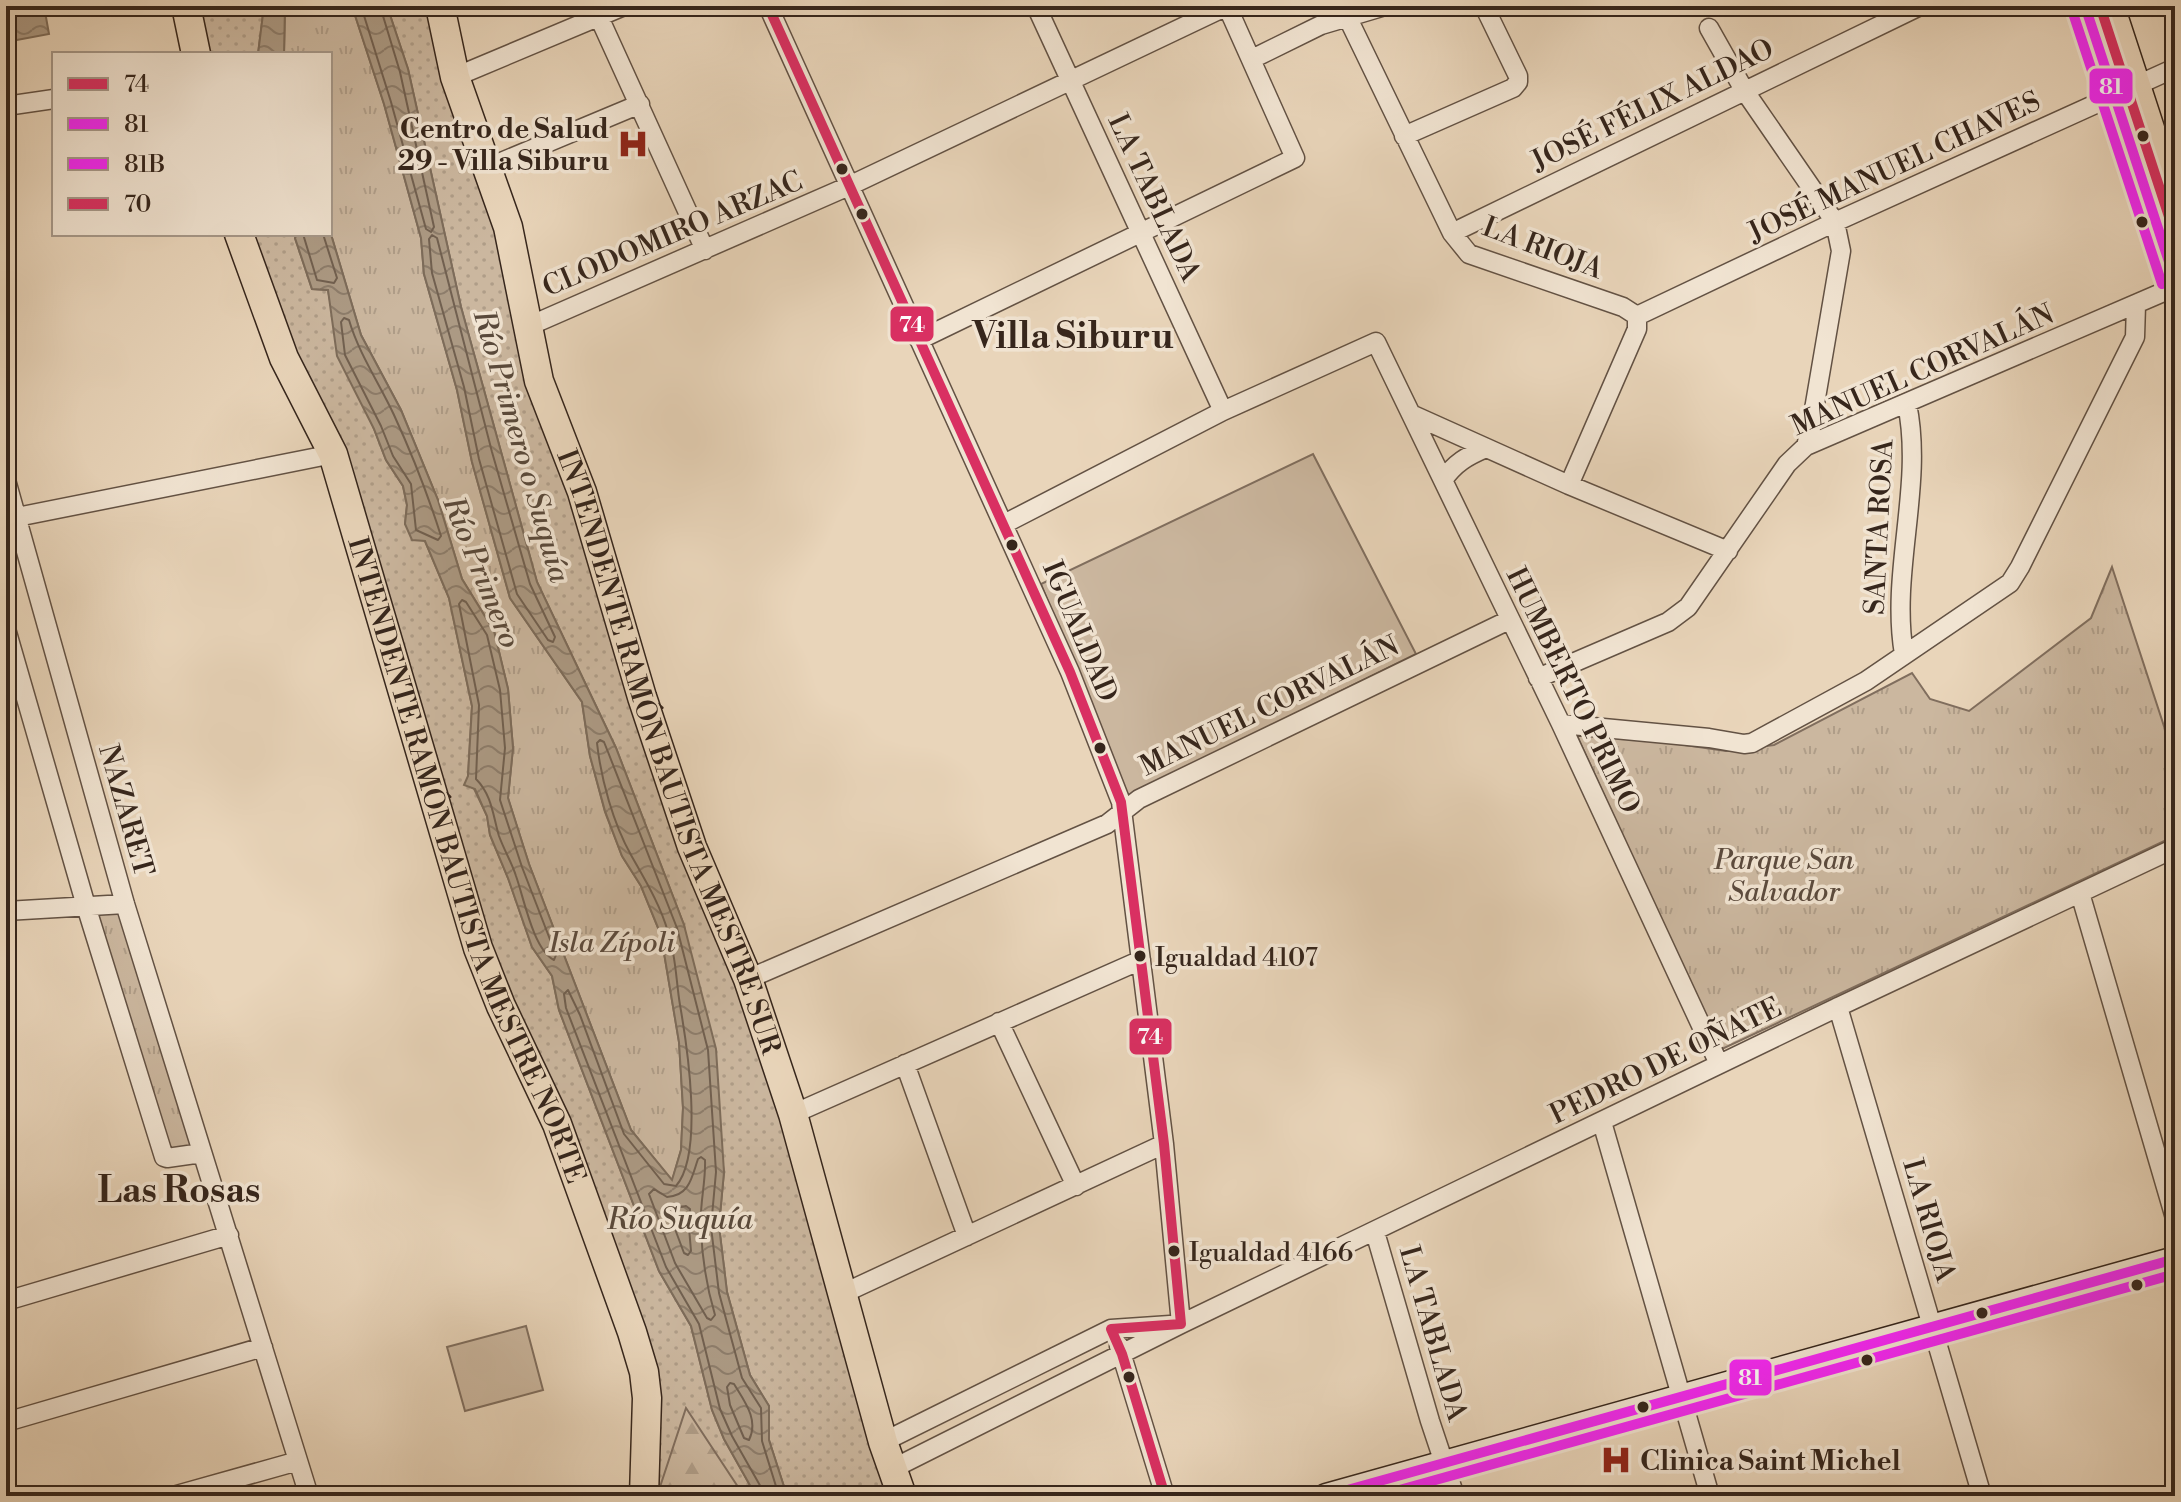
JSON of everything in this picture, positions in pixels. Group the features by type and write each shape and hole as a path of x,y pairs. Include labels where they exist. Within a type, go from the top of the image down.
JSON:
{"main road":[{"path":"186,6 196,52"},
{"name":"INTENDENTE RAMÓN BAUTISTA MESTRE SUR","path":"440,6 455,77 508,227 539,381 582,492 642,697 692,847 748,979 793,1114 883,1442 902,1496"},
{"path":"2085,6 2175,205"},
{"path":"2110,6 2124,92 2175,280"},
{"name":"INTENDENTE RAMÓN BAUTISTA MESTRE NORTE","path":"240,236 284,358 333,454 478,948 501,1006 557,1124 632,1332 644,1372 647,1398 644,1496"},
{"path":"1934,1334 2175,1259"},
{"path":"1383,1496 1684,1404 1934,1334 2175,1272"},
{"path":"1326,1496 1450,1478"}],"street":[{"path":"455,77 624,6"},
{"name":"IGUALDAD","path":"768,6 1070,672 1123,811 1164,1144 1181,1324"},
{"name":"LA TABLADA","path":"1036,6 1223,411"},
{"path":"919,340 1295,158 1227,6"},
{"name":"CLODOMIRO ARZAC","path":"529,326 849,186 1227,6"},
{"path":"1252,59 1344,11 1385,6"},
{"path":"1404,136 1513,88 1518,82 1518,76 1484,6"},
{"name":"JOSÉ FÉLIX ALDAO","path":"1452,233 1920,6"},
{"name":"LA RIOJA","path":"1344,11 1452,233 1469,254 1623,307 1637,316"},
{"path":"599,17 705,250"},
{"path":"1709,28 1744,90 1835,222 1841,251 1806,446"},
{"name":"JOSÉ MANUEL CHAVES","path":"1637,316 1835,222 2175,68"},
{"path":"6,106 52,99"},
{"path":"487,168 640,104"},
{"name":"MANUEL CORVALÁN","path":"1538,678 1677,616 1688,607 1787,464 1806,446 2175,287"},
{"path":"1561,724 1752,743 1866,681 2015,577 2135,337 2136,305"},
{"path":"1569,485 1637,329 1637,316"},
{"name":"HUMBERTO PRIMO","path":"1223,411 1376,342 1561,724 1719,1064"},
{"name":"SANTA ROSA","path":"1904,654 1899,622 1913,436 1907,404"},
{"path":"1004,524 1223,411"},
{"path":"1411,414 1569,485 1728,551"},
{"path":"1443,480 1452,467 1465,457 1486,448"},
{"path":"12,517 333,454"},
{"name":"NAZARET","path":"6,480 12,517 125,904 309,1496"},
{"name":"MANUEL CORVALÁN","path":"748,979 1107,824 1139,799 1509,620"},
{"path":"6,629 86,906 164,1157 202,1153"},
{"name":"PEDRO DE OÑATE","path":"892,1469 1181,1324 2175,848"},
{"path":"2080,893 2175,1218"},
{"path":"6,911 125,904"},
{"path":"793,1114 1141,960"},
{"name":"LA RIOJA","path":"1838,1007 1982,1496"},
{"path":"999,1022 1076,1186"},
{"path":"905,1064 967,1236"},
{"path":"1602,1122 1710,1496"},
{"path":"842,1294 1164,1144"},
{"name":"LA TABLADA","path":"1375,1232 1450,1478"},
{"path":"6,1301 229,1235"},
{"name":"PEDRO DE OÑATE","path":"883,1442 1111,1329 1181,1324"},
{"path":"1111,1329 1122,1354 1165,1496"},
{"path":"6,1422 263,1347"},
{"path":"173,1496 298,1461"}],"green space":[{"path":"186,6 264,6 258,52 196,52"},
{"name":"Isla Zípoli","path":"285,6 352,6 384,104 421,238 424,274 510,598 582,702 590,756 605,812 622,856 641,886 661,935 679,1042 683,1108 681,1150 672,1181 631,1130 529,864 508,798 513,748 508,689 494,631 462,579 438,500 401,410 361,335 331,236 332,52 284,52"},
{"path":"387,6 440,6 529,326 692,847 902,1496 787,1496 769,1440 769,1406 750,1375 727,1292 719,1226 724,1172 684,925 616,748 537,582 461,307 408,69"},
{"path":"240,236 296,236 312,289 328,290 374,429 386,460 403,486 407,505 405,524 425,541 449,598 472,706 468,776 487,816 490,835 532,947 552,976 559,1010 659,1271 691,1326 712,1410 724,1439 756,1496 644,1496 647,1398 501,1006 339,472"},
{"path":"1313,454 1416,654 1126,797 1041,584"},
{"name":"Parque San Salvador","path":"2112,567 2175,760 2175,836 1720,1050 1574,729 1726,751 1774,745 1912,673 1930,699 1969,711 2091,618"},
{"path":"119,911 193,1149 167,1149 97,914"},
{"path":"526,1326 543,1390 465,1411 447,1347"},
{"path":"686,1408 744,1496 657,1496"}],"water":[{"path":"6,6 44,6 49,34 6,42"},
{"path":"264,6 285,6 284,52 258,52"},
{"name":"Río Suquía","path":"352,6 387,6 408,69 461,307 537,582 616,748 684,925 716,1049 724,1172 719,1226 727,1292 750,1375 769,1406 769,1440 787,1496 756,1496 724,1439 712,1410 691,1326 659,1271 559,1010 552,976 532,947 475,789 464,785 468,776 472,706 449,598 425,541 412,540 405,524 407,505 403,486 386,460 337,356 328,290 312,289 295,238 331,236 361,335 401,410 438,500 462,579 494,631 508,689 513,748 508,798 529,864 631,1130 672,1180 681,1150 683,1108 679,1042 661,935 641,886 622,856 605,811 590,756 582,702 510,598 424,274 421,238 384,104"}],"transit line":[{"name":"74","path":"768,6 1070,672 1121,802 1164,1144 1181,1324"},
{"name":"81","path":"2085,6 2175,280"},
{"name":"70","path":"2100,6 2175,235"},
{"name":"81B","path":"2072,10 2162,284"},
{"name":"81","path":"1326,1496 2175,1259"},
{"name":"81B","path":"1378,1496 2175,1274"},
{"name":"74","path":"1165,1496 1122,1354 1111,1329 1181,1324"}],"place":[{"name":"Centro de Salud 29 - Villa Siburu","path":"633,144"},
{"name":"Igualdad 4107","path":"1140,956"},
{"name":"Igualdad 4166","path":"1174,1251"},
{"name":"Clinica Saint Michel","path":"1616,1460"}],"district":[{"name":"Villa Siburu","path":"1073,335"},
{"name":"Las Rosas","path":"179,1189"}],"water label":[{"name":"Río Primero o Suquía","path":"522,446"},
{"name":"Río Primero","path":"482,572"}]}
